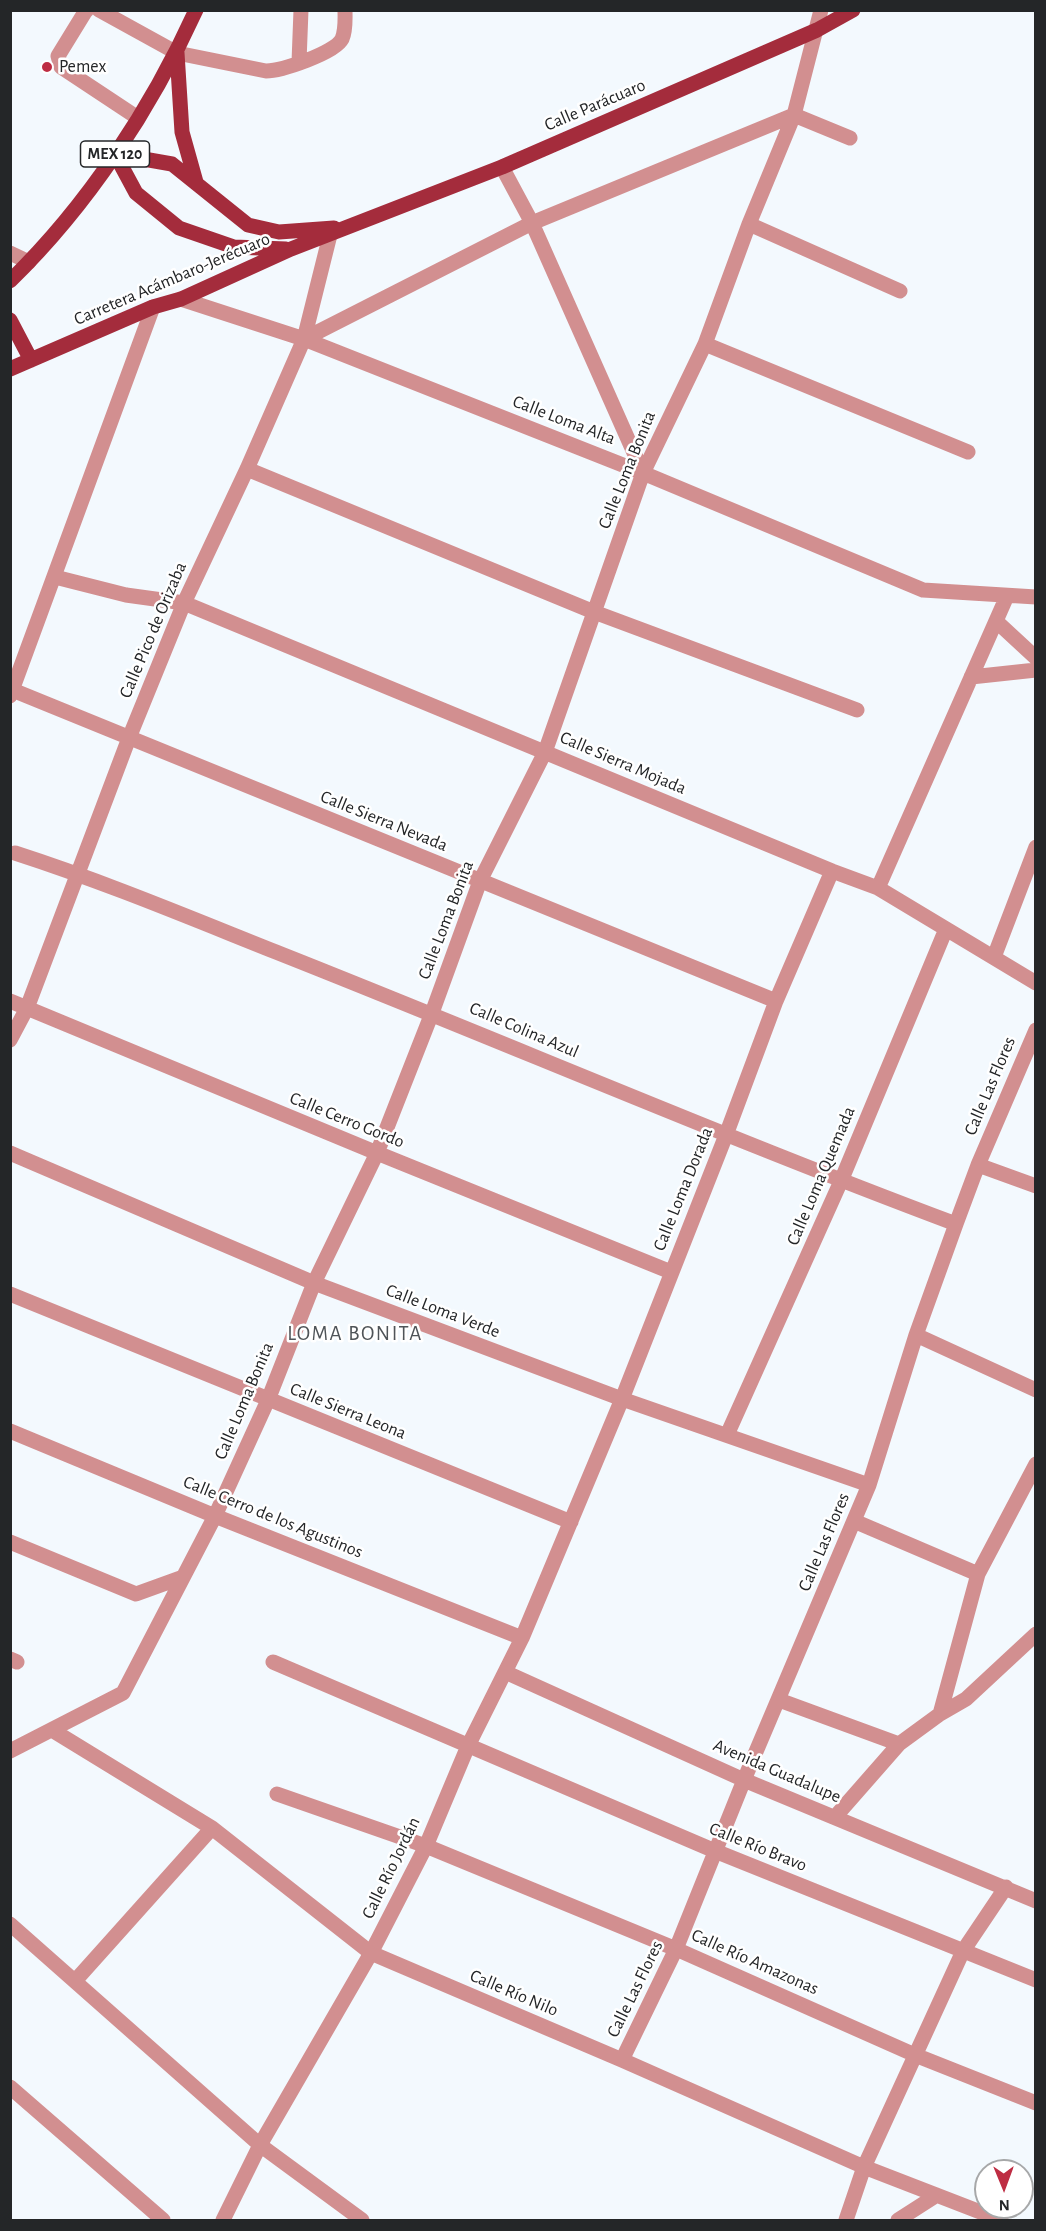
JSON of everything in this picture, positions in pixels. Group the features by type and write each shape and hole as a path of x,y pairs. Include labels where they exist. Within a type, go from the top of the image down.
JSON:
{"main road":[{"name":"MEX 120","path":"10,281 73,211 115,154 177,53 196,10"},
{"name":"Calle Parácuaro","path":"349,227 502,167 818,30 853,10"},
{"path":"177,53 182,132 196,182"},
{"path":"115,154 172,164 248,225 279,232 349,227"},
{"path":"115,154 136,193 179,228 234,247 291,249"},
{"name":"Carretera Acámbaro-Jerécuaro","path":"10,369 153,307 182,299 291,249 349,227"},
{"path":"10,320 31,360"}],"street":[{"path":"87,10 58,56 61,68 138,118"},
{"path":"99,10 177,53 266,71 278,71 334,48 342,40 345,10"},
{"path":"298,62 301,10"},
{"name":"Calle Loma Bonita","path":"10,1751 123,1693 215,1516 268,1400 314,1283 376,1154 432,1013 480,881 545,752 643,472 705,344 794,115 818,30 821,10"},
{"path":"304,339 532,223 794,115 850,138"},
{"path":"502,167 532,223 643,472"},
{"path":"750,224 900,291"},
{"name":"Calle Pico de Orizaba","path":"10,1040 27,1008 129,738 184,603 247,469 304,339 330,236"},
{"path":"10,253 20,268"},
{"name":"Calle Loma Alta","path":"182,299 304,339 643,472 923,590 1035,597"},
{"path":"11,691 153,307"},
{"path":"705,344 968,452"},
{"path":"247,469 594,612 857,710"},
{"name":"Calle Sierra Mojada","path":"55,577 126,595 184,603 832,871 879,888 1035,983"},
{"path":"879,888 1007,596"},
{"path":"996,621 1035,658"},
{"path":"972,677 1035,670"},
{"name":"Calle Sierra Nevada","path":"11,691 776,1001"},
{"path":"994,957 1035,847"},
{"name":"Calle Colina Azul","path":"15,853 78,873 432,1013 841,1181 956,1224"},
{"name":"Calle Loma Dorada","path":"571,1522 726,1135 776,1001 832,871"},
{"name":"Calle Loma Quemada","path":"727,1435 841,1181 946,929"},
{"name":"Calle Cerro Gordo","path":"10,1001 376,1154 670,1272"},
{"name":"Calle Las Flores","path":"622,2060 676,1949 744,1780 869,1485 916,1335 956,1224 978,1165 1035,1030"},
{"name":"Calle Loma Verde","path":"10,1153 314,1283 622,1399 869,1485"},
{"path":"978,1165 1035,1186"},
{"name":"Calle Sierra Leona","path":"10,1294 571,1522"},
{"path":"916,1335 1035,1390"},
{"name":"Calle Cerro de los Agustinos","path":"10,1431 215,1516 522,1638"},
{"path":"940,1714 978,1574 1035,1464"},
{"path":"854,1521 978,1574"},
{"name":"Calle Río Jordán","path":"223,2220 260,2145 371,1953 426,1846 468,1746 522,1638 571,1522"},
{"path":"10,1542 136,1594 183,1577"},
{"path":"835,1817 899,1744 940,1714 966,1699 1035,1634"},
{"name":"Calle Río Bravo","path":"273,1662 715,1851 1035,1980"},
{"name":"Avenida Guadalupe","path":"506,1672 744,1780 1035,1901"},
{"path":"779,1700 899,1744"},
{"name":"Calle Río Nilo","path":"52,1730 212,1828 371,1953 864,2167 1001,2220"},
{"name":"Calle Río Amazonas","path":"277,1794 426,1846 676,1949 915,2055 1035,2103"},
{"path":"75,1981 212,1828"},
{"path":"846,2220 864,2167 963,1951 1006,1887"},
{"path":"10,1924 260,2145 362,2220"},
{"path":"10,2087 163,2220"},
{"path":"898,2220 937,2196"}],"place":[{"name":"Pemex","path":"47,67"}],"district":[{"name":"LOMA BONITA","path":"355,1334"}]}
